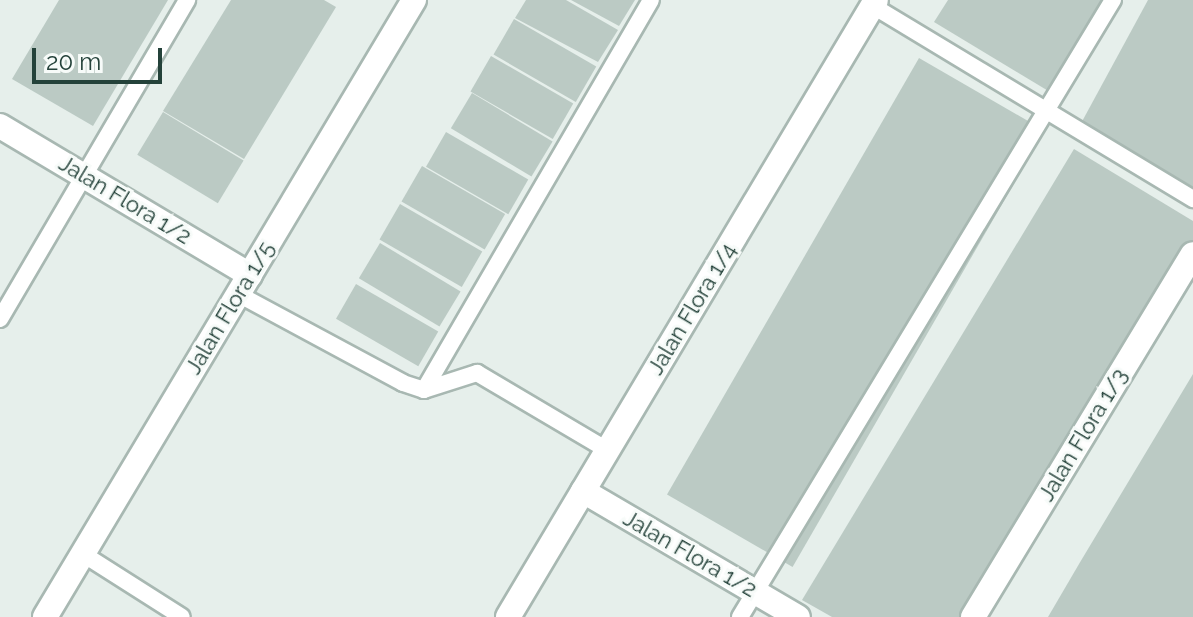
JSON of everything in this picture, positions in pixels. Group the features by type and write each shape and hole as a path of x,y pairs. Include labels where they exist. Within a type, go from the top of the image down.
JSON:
{"street":[{"name":"Jalan Flora 1/5","path":"45,617 414,0"},
{"name":"Jalan Flora 1/4","path":"508,617 874,3"},
{"name":"Jalan Flora 1/2","path":"0,126 84,176 244,284"},
{"name":"Jalan Flora 1/3","path":"973,617 1193,254"},
{"name":"Jalan Flora 1/2","path":"583,491 798,617"}],"lane":[{"path":"0,319 187,0"},
{"path":"424,390 651,0"},
{"path":"740,617 1113,0"},
{"path":"874,3 1193,199"},
{"path":"244,284 424,390 477,373 607,450"},
{"path":"83,554 182,617"}],"building":[{"path":"59,0 168,0 93,126 12,79"},
{"path":"231,0 324,0 336,7 244,159 163,111"},
{"path":"526,0 566,0 618,30 598,62 515,18"},
{"path":"571,0 635,0 619,26"},
{"path":"948,0 1118,0 1060,98 934,22"},
{"path":"1148,0 1193,0 1193,193 1079,127"},
{"path":"514,19 596,66 576,102 494,55"},
{"path":"491,56 573,104 553,139 470,92"},
{"path":"919,58 1045,130 793,567 667,494"},
{"path":"472,93 553,141 531,177 451,128"},
{"path":"163,112 244,160 218,203 137,155"},
{"path":"446,132 528,179 508,214 426,167"},
{"path":"1074,149 1193,221 1193,252 965,617 832,617 802,600"},
{"path":"422,166 505,214 485,250 402,202"},
{"path":"400,204 482,252 462,287 380,240"},
{"path":"380,243 461,291 439,327 359,278"},
{"path":"356,284 438,332 418,366 336,319"},
{"path":"1193,374 1193,617 1048,617 1079,564"}]}
